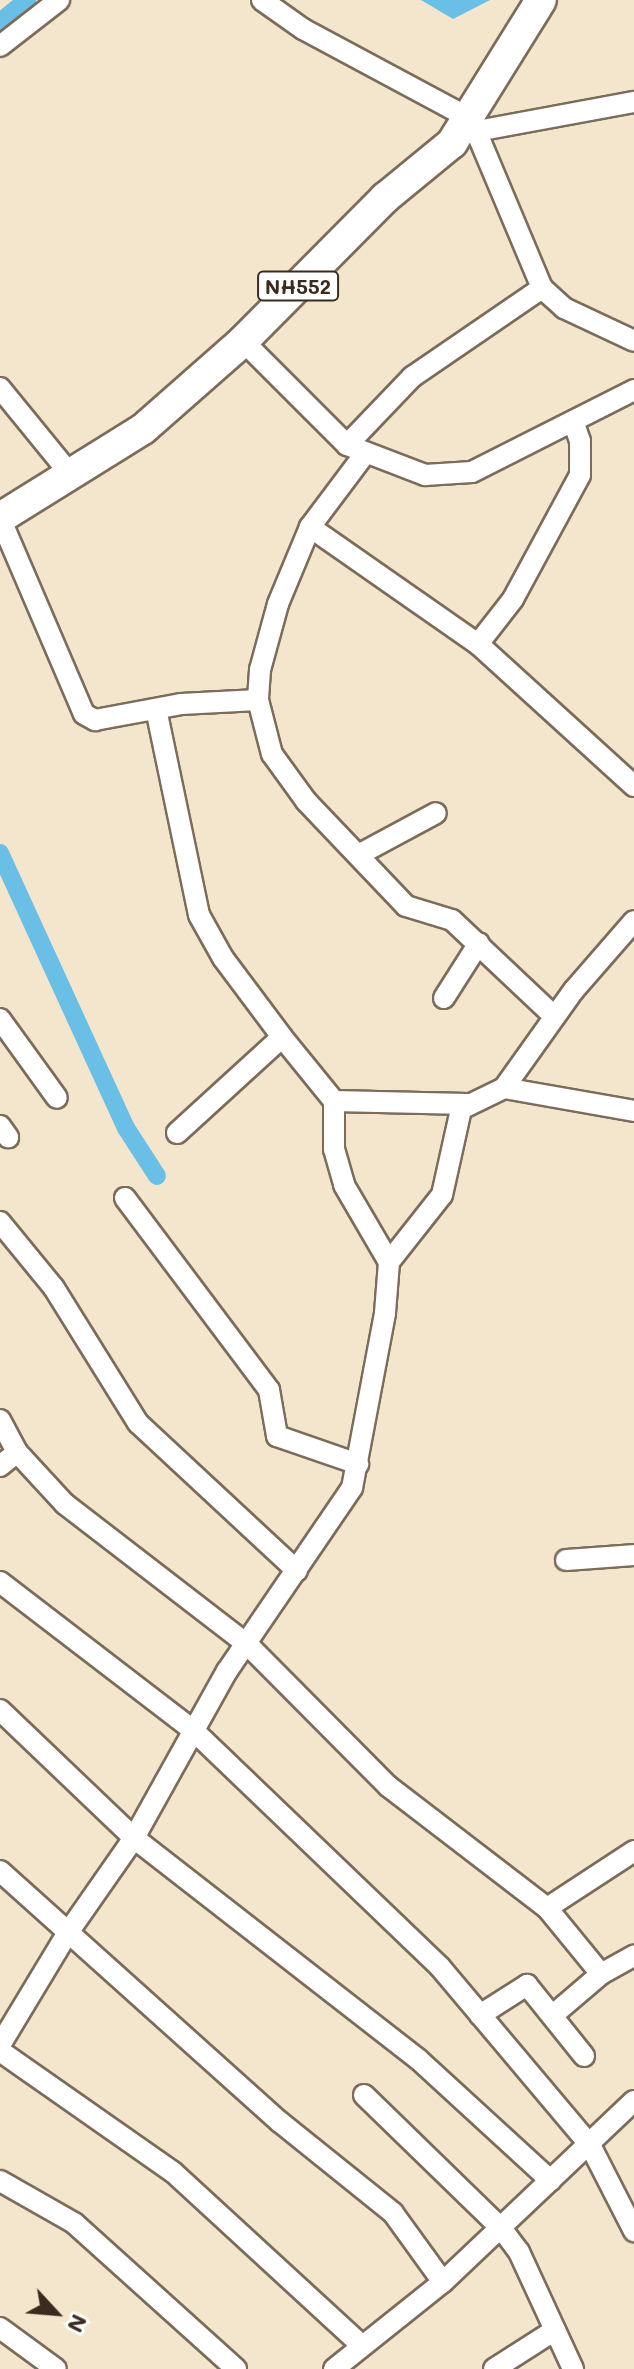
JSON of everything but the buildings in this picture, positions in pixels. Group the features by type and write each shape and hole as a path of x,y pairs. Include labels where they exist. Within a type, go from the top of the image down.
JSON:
{"highway":[{"name":"NH552","path":"0,518 143,429 243,341 337,244 474,125 541,0"}],"street":[{"path":"0,46 59,0"},
{"path":"262,0 303,29 474,125 634,102"},
{"path":"474,125 542,288 564,308 634,341"},
{"path":"542,288 412,377 355,450 310,527 278,604 260,670 258,700 272,754 306,801 360,854 406,906 443,915 479,943 555,1017"},
{"path":"610,329 634,319"},
{"path":"243,341 355,450 441,477 472,472 634,390"},
{"path":"2,394 71,475"},
{"path":"478,644 513,599 580,475 580,441 573,421"},
{"path":"0,518 77,706 95,720 156,709 258,700"},
{"path":"310,527 478,644 634,786"},
{"path":"156,709 199,915 223,958 334,1101 334,1149 344,1185 389,1262"},
{"path":"360,854 436,813"},
{"path":"334,1101 467,1104 504,1088 555,1017 634,921"},
{"path":"444,998 479,943"},
{"path":"0,1019 57,1098"},
{"path":"177,1133 282,1037"},
{"path":"504,1088 634,1111"},
{"path":"362,2346 173,2172 0,2048 67,1934 134,1838 247,1644 352,1488 385,1313 389,1262 442,1195 458,1118 467,1104"},
{"path":"125,1198 269,1390 277,1436 358,1464"},
{"path":"0,1222 62,1300 138,1423 297,1571"},
{"path":"0,1420 17,1452 65,1504 247,1644 388,1786 547,1908 601,1974"},
{"path":"0,1466 17,1452"},
{"path":"566,1560 634,1555"},
{"path":"0,1582 194,1731 440,1967 590,2145 634,2231"},
{"path":"0,1710 134,1838 418,2059 551,2181"},
{"path":"547,1908 634,1851"},
{"path":"0,1871 280,2122 393,2213 443,2282"},
{"path":"553,2015 601,1974 634,1956"},
{"path":"480,2015 527,1985 584,2056"},
{"path":"364,2095 501,2228 519,2252 573,2369"},
{"path":"334,2369 443,2282 634,2101"},
{"path":"0,2181 74,2223 236,2369"},
{"path":"0,2328 56,2369"},
{"path":"494,2369 555,2330"}],"water":[{"path":"421,0 490,0 453,19"}],"waterway":[{"path":"0,22 27,0"},
{"path":"0,853 126,1128 157,1176"}]}
